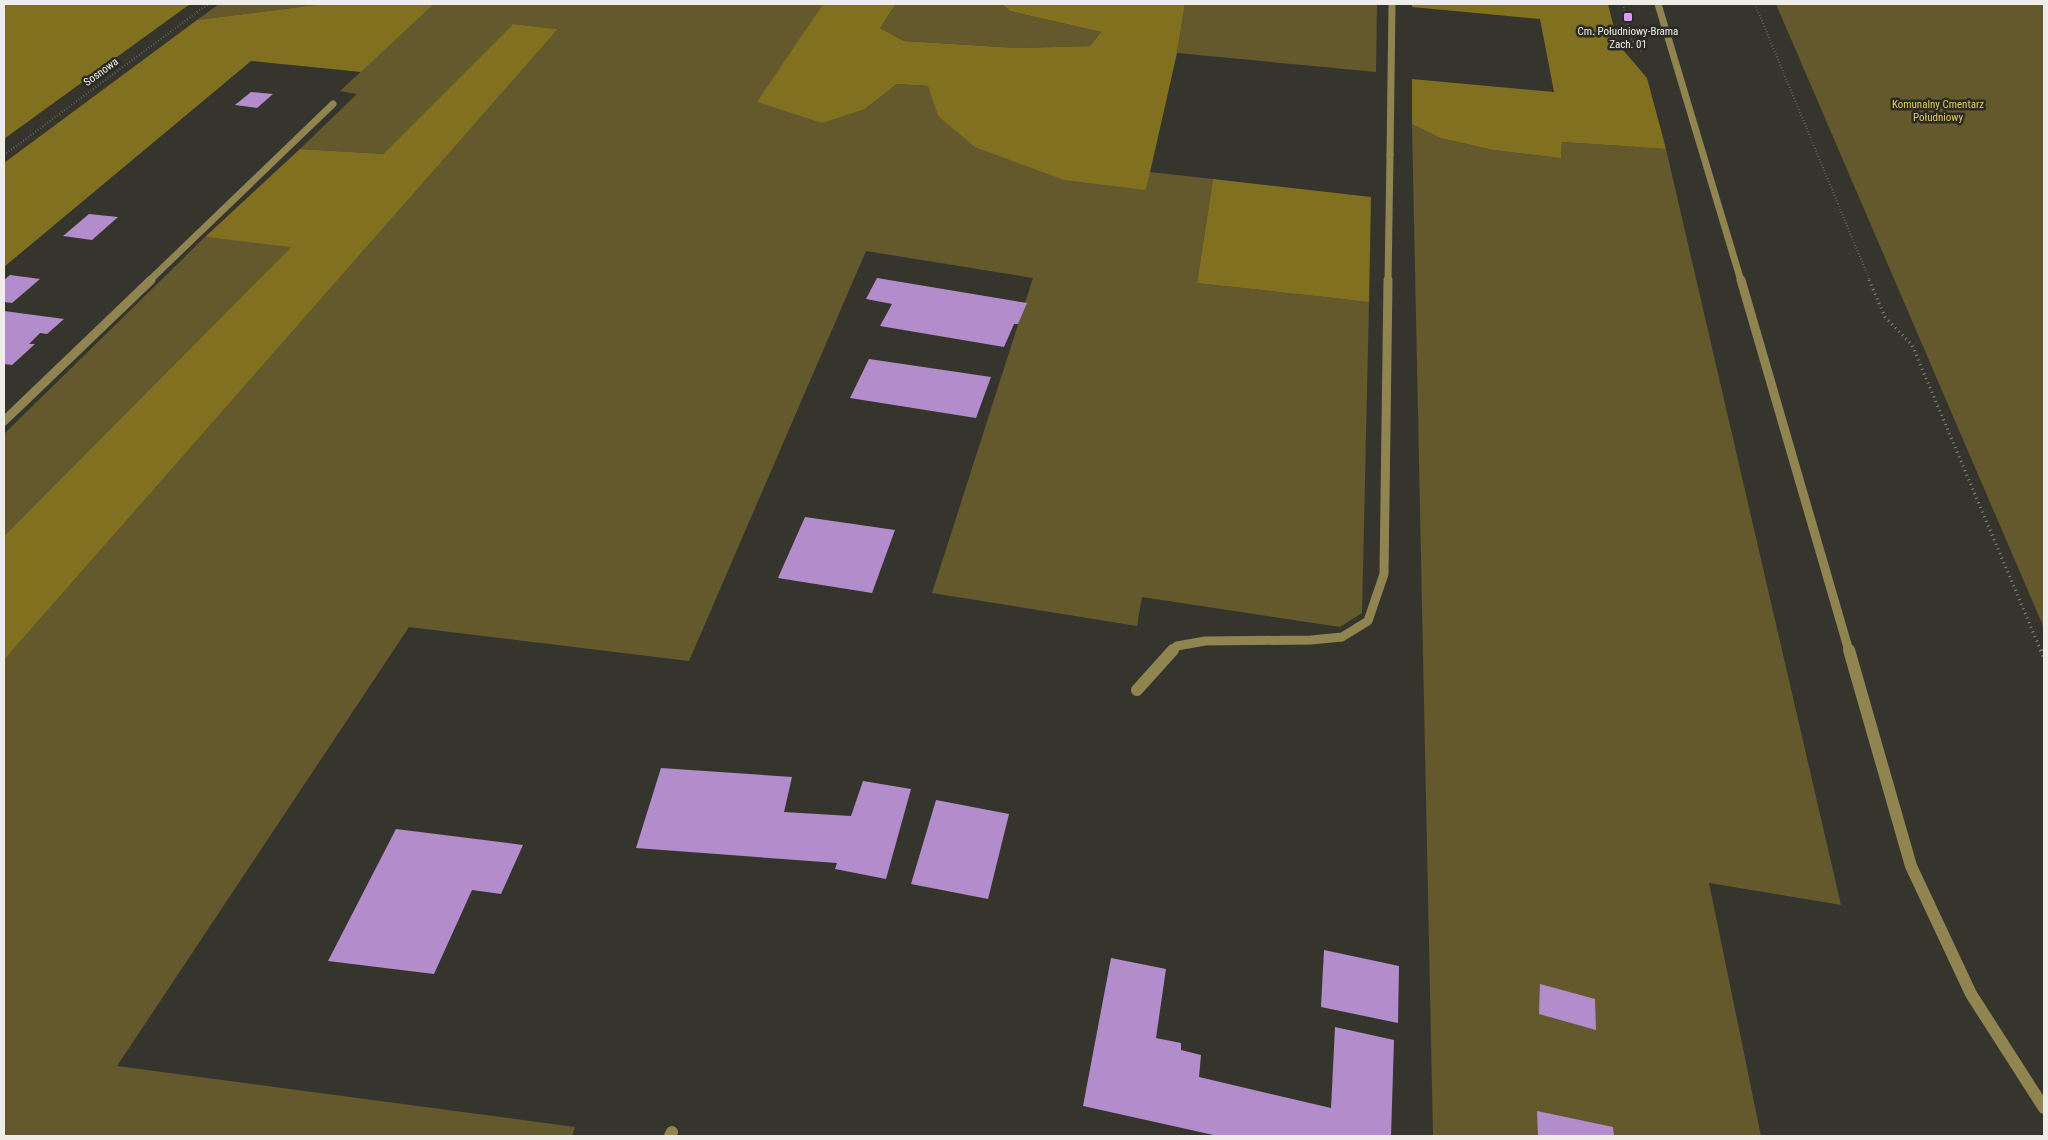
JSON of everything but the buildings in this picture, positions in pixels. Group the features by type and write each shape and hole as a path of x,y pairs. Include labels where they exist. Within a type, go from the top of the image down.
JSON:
{"street":[{"path":"1137,690 1177,646 1205,641 1342,636 1368,621 1384,574 1392,4"},
{"path":"1658,4 1762,349 1911,866 1971,994 2044,1108"},
{"path":"4,421 333,104"}],"path":[{"name":"Sosnowa","path":"4,155 208,4"},
{"path":"1755,4 1885,317 1912,345 2044,658"}],"green space":[{"path":"219,4 323,4 197,20"},
{"path":"434,4 823,4 758,102 865,109 897,84 929,86 938,116 1146,190 1150,172 1213,179 1197,283 1369,302 1362,613 1340,627 1142,597 1137,626 932,593 1033,278 866,251 689,661 409,627 117,1066 575,1127 572,1136 4,1136 4,660 558,29 513,24 383,154 300,149 357,94 340,91"},
{"path":"896,4 1002,4 1010,11 1101,32 1090,46 1018,48 904,41 880,28"},
{"path":"1185,4 1377,4 1376,72 1177,53"},
{"name":"Komunalny Cmentarz Południowy","path":"1776,4 2044,4 2044,628"},
{"path":"1412,124 1440,138 1493,150 1561,158 1562,142 1666,149 1841,905 1709,883 1761,1136 1433,1136"},
{"path":"205,237 292,246 4,536 4,434"}],"shaded area":[{"path":"4,4 190,4 4,139"},
{"path":"323,4 434,4 361,72 251,61 4,267 4,163 197,20"},
{"path":"823,4 896,4 880,28 904,41 1018,48 1090,46 1101,32 1010,11 1002,4 1185,4 1177,53 1146,190 1064,180 975,147 938,116 928,86 897,84 865,109 822,123 757,102"},
{"path":"1412,4 1608,4 1618,44 1647,78 1666,149 1562,142 1561,158 1493,150 1440,138 1412,124 1412,79 1554,92 1540,19 1412,7"},
{"path":"513,24 558,29 4,660 4,536 291,247 205,237 300,149 383,154"},
{"path":"1213,179 1371,197 1369,302 1197,283"}],"place":[{"name":"Cm. Południowy-Brama Zach. 01","path":"1628,17"}]}
